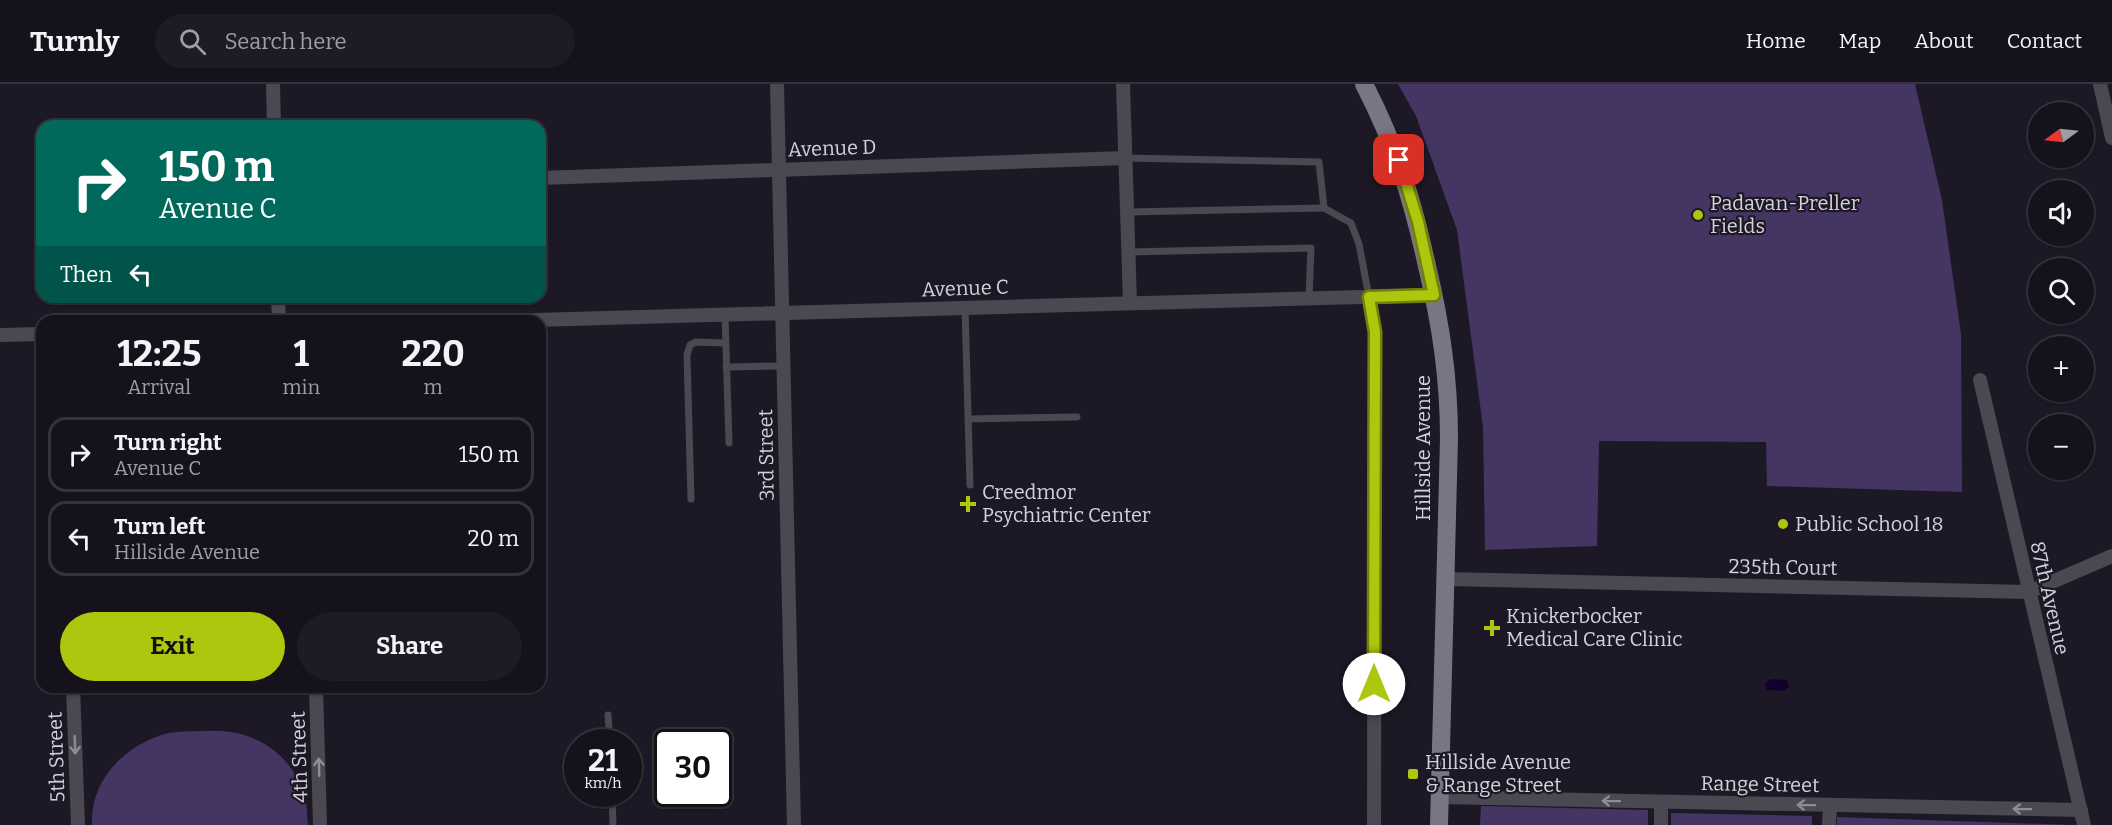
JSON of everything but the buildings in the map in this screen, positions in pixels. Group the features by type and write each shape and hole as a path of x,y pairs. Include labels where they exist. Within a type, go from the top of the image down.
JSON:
{"main road":[{"name":"Hillside Avenue","path":"1364,84 1405,177 1434,295 1448,378 1439,825"}],"street":[{"path":"273,84 274,120"},
{"name":"3rd Street","path":"777,84 794,825"},
{"path":"1123,84 1130,303"},
{"path":"2100,84 2112,138"},
{"name":"Avenue D","path":"546,178 1125,158"},
{"name":"Avenue C","path":"546,320 1434,295"},
{"path":"1369,297 1375,332 1374,825"},
{"path":"0,335 36,333"},
{"name":"87th Avenue","path":"1980,380 2084,825"},
{"name":"235th Court","path":"1445,579 2029,592 2112,556"},
{"name":"5th Street","path":"73,693 78,825"},
{"name":"4th Street","path":"316,693 320,825"},
{"name":"Range Street","path":"1439,797 2081,810"},
{"path":"1661,802 1661,825"},
{"path":"1829,825 1830,805"}],"lane":[{"path":"1125,158 1319,162 1324,208"},
{"path":"1127,212 1324,208 1351,223 1359,244 1369,297"},
{"path":"1128,252 1311,249 1309,299"},
{"path":"965,308 970,485"},
{"path":"725,315 729,443"},
{"path":"691,499 687,355 690,345 696,342 726,343"},
{"path":"726,367 783,366"},
{"path":"968,419 1077,417"},
{"path":"608,715 609,729"},
{"path":"612,807 613,825"}],"shaded area":[{"name":"Padavan-Preller Fields","path":"1398,84 1915,84 1942,200 1961,334 1962,492 1767,486 1766,442 1599,441 1597,546 1485,550 1483,427 1457,230 1416,116"},
{"path":"1771,679 1787,680 1789,687 1783,691 1767,690 1765,683"},
{"path":"223,731 244,735 256,739 277,753 286,762 300,784 306,800 308,825 92,825 97,793 112,767 123,756 136,747 165,734"},
{"path":"1481,806 1648,810 1648,825 1480,825"},
{"path":"1671,813 1812,816 1812,825 1671,825"},
{"path":"1837,817 2074,825 1837,825"}],"place":[{"name":"Padavan-Preller Fields","path":"1698,215"},
{"name":"Creedmor Psychiatric Center","path":"968,504"},
{"name":"Public School 18","path":"1783,524"},
{"name":"Knickerbocker Medical Care Clinic","path":"1492,628"},
{"name":"Hillside Avenue & Range Street","path":"1413,774"}],"route":[{"path":"1374,684 1375,332 1369,297 1434,295 1418,222 1399,160"}]}
